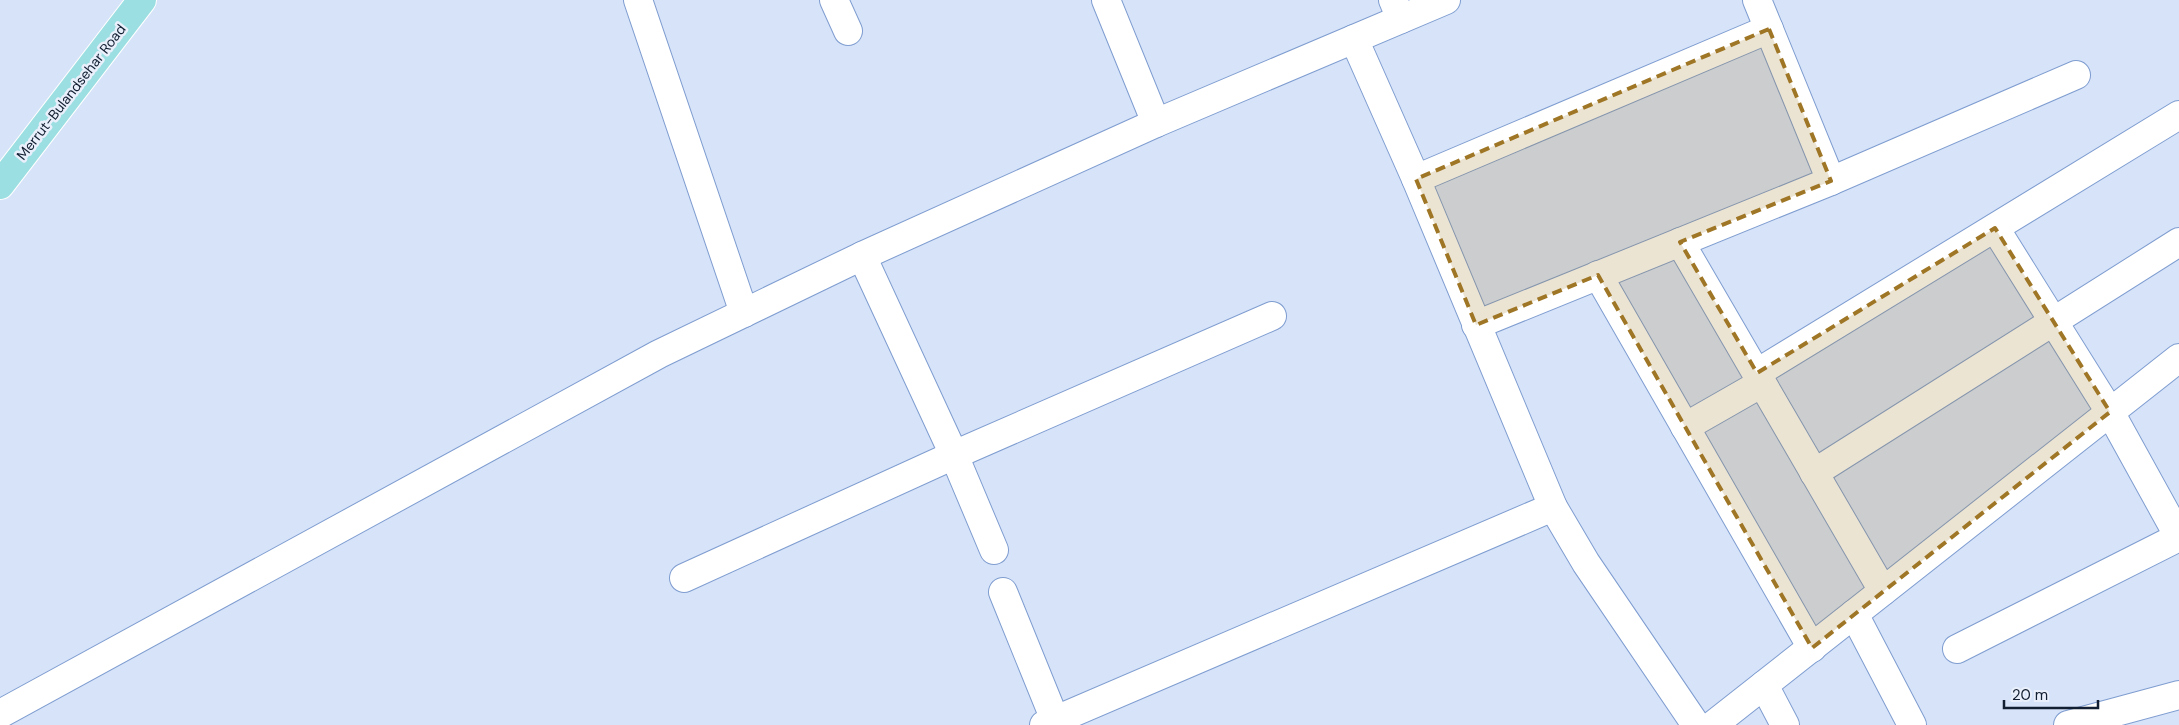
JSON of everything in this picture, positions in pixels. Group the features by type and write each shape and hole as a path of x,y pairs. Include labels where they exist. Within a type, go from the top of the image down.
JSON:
{"main road":[{"name":"Merrut-Bulandsehar Road","path":"0,185 142,0"}],"street":[{"path":"638,0 744,313"},
{"path":"834,0 848,31"},
{"path":"1106,0 1156,123"},
{"path":"0,714 659,354 862,256 1156,123 1354,39 1397,10 1446,0"},
{"path":"1757,0 1831,181"},
{"path":"1416,178 1769,29"},
{"path":"1354,39 1416,178 1476,325 1554,507 1586,563 1696,725"},
{"path":"1476,325 1831,181 2076,75"},
{"path":"1685,427 1995,228 2179,115"},
{"path":"1957,649 2179,537 2110,412 1995,228"},
{"path":"1680,242 1883,591"},
{"path":"1814,473 2179,242"},
{"path":"862,256 954,455 994,550"},
{"path":"1598,276 1812,648"},
{"path":"684,578 954,455 1272,316"},
{"path":"1713,725 2179,358"},
{"path":"1003,592 1052,723 1554,507"},
{"path":"1854,614 1912,725"},
{"path":"1764,685 1786,725"},
{"path":"2068,725 2179,695"}],"highlighted area":[{"path":"1769,29 1831,181 1680,242 1757,373 1995,228 2110,412 1812,648 1598,275 1476,325 1416,179"}]}
